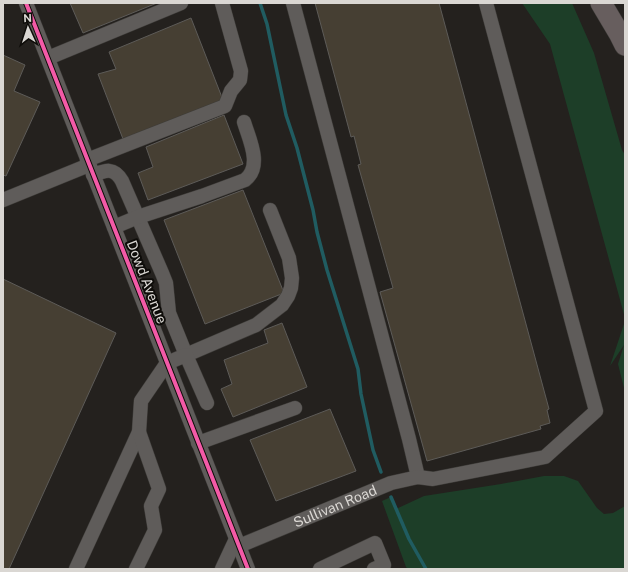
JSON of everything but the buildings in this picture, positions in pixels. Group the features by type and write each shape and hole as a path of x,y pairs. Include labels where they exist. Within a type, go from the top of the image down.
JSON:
{"highway":[{"path":"601,3 623,40"},
{"path":"611,3 623,40"}],"street":[{"name":"Dowd Avenue","path":"26,3 248,569"},
{"path":"48,58 181,3"},
{"path":"3,200 90,166 226,106 231,91 240,80 241,71 222,3"},
{"path":"292,3 418,477"},
{"name":"Sullivan Road","path":"237,543 391,483 418,477 433,479 546,457 596,411 486,3"},
{"path":"114,227 138,216 202,196 245,180 250,176 253,169 254,160 244,122"},
{"path":"90,166 110,170 120,176 166,283 169,313 207,403"},
{"path":"76,569 139,432 142,401 167,363 256,325 282,305 288,296 292,278 289,258 270,210"},
{"path":"198,443 295,408"},
{"path":"136,569 155,530 151,506 158,489 139,432"},
{"path":"222,569 237,543"},
{"path":"320,569 374,543 384,565 374,569"}],"green space":[{"path":"522,3 572,3 594,53 622,150 625,155 625,318 550,44"},
{"path":"625,321 625,392 618,364 624,345 610,366"},
{"path":"544,476 564,476 578,481 597,508 604,514 613,513 625,506 625,569 408,569 406,567 382,501 391,497 396,509 424,496"}],"waterway":[{"path":"260,3 267,24 286,115 297,148 327,270 358,369 361,394 373,450 381,472"},
{"path":"391,497 409,539 426,569"}],"cycle path":[{"path":"26,3 248,569"}]}
